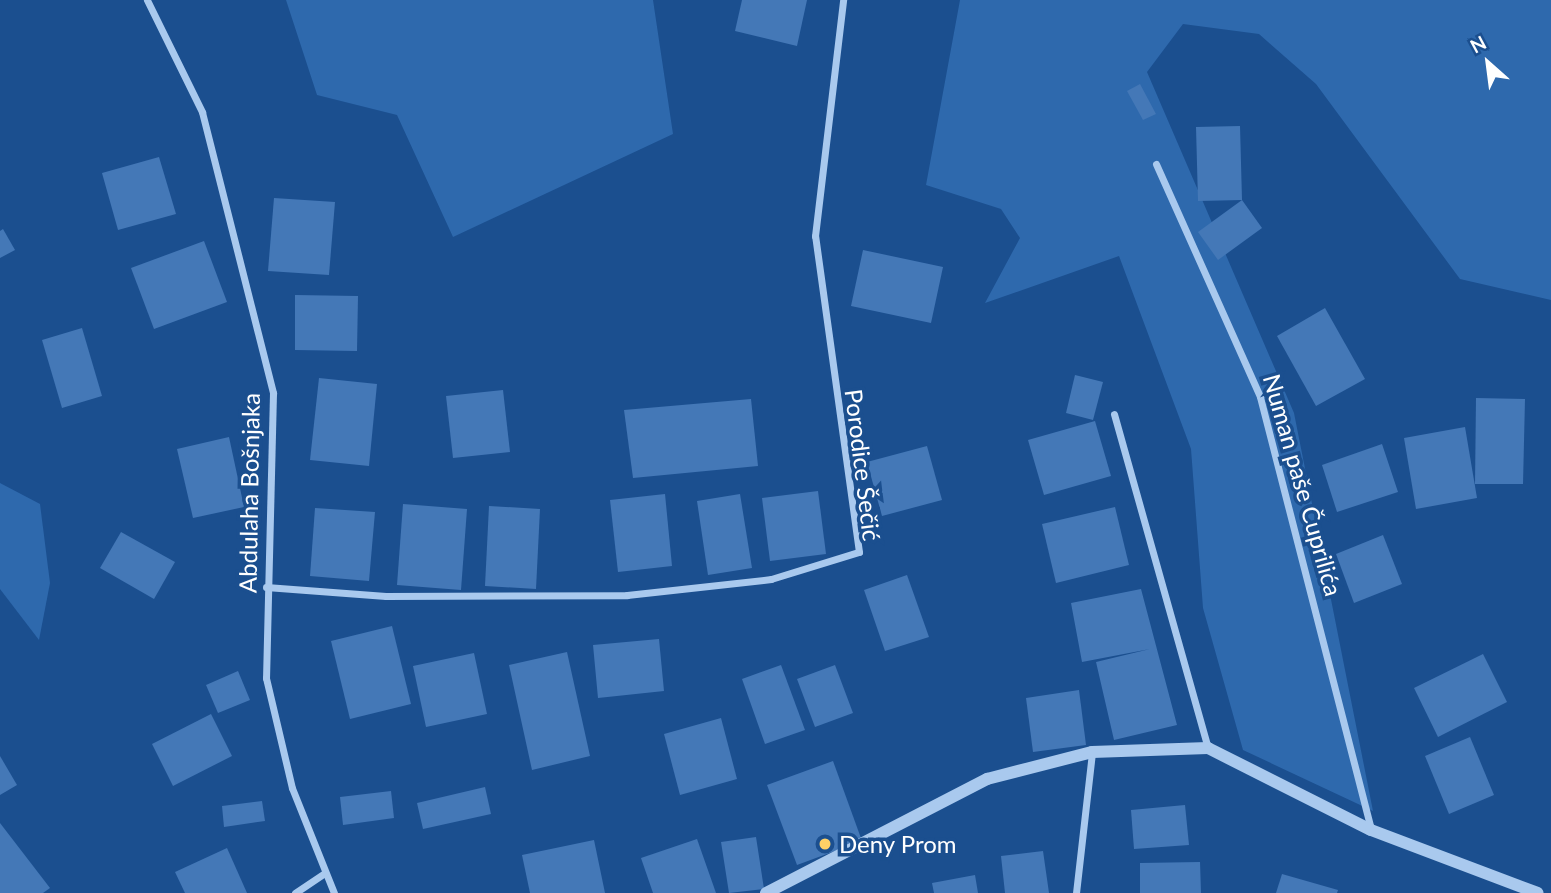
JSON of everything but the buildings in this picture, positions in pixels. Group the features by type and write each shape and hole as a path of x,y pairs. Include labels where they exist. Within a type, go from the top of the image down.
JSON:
{"street":[{"name":"Abdulaha Bošnjaka","path":"147,0 202,112 273,393 265,587 266,678 292,788 334,893"},
{"name":"Porodice Šečić","path":"265,587 386,596 627,595 771,579 859,552 815,236 843,0"},
{"name":"Numan paše Čuprilića","path":"1156,164 1260,397 1371,830"},
{"path":"1114,414 1208,748"},
{"path":"766,893 987,779 1091,752 1208,748 1371,830 1538,893"},
{"path":"1076,893 1091,752"},
{"path":"295,893 325,873"}],"shaded area":[{"path":"286,0 653,0 673,134 453,237 397,115 317,95"},
{"path":"960,0 1551,0 1551,300 1460,279 1316,84 1259,34 1183,24 1147,72 1294,413 1373,811 1243,750 1203,608 1191,449 1119,256 985,303 1020,238 1001,209 926,185"},
{"path":"0,483 40,504 50,583 39,640 0,589"}],"place":[{"name":"Deny Prom","path":"825,844"}]}
